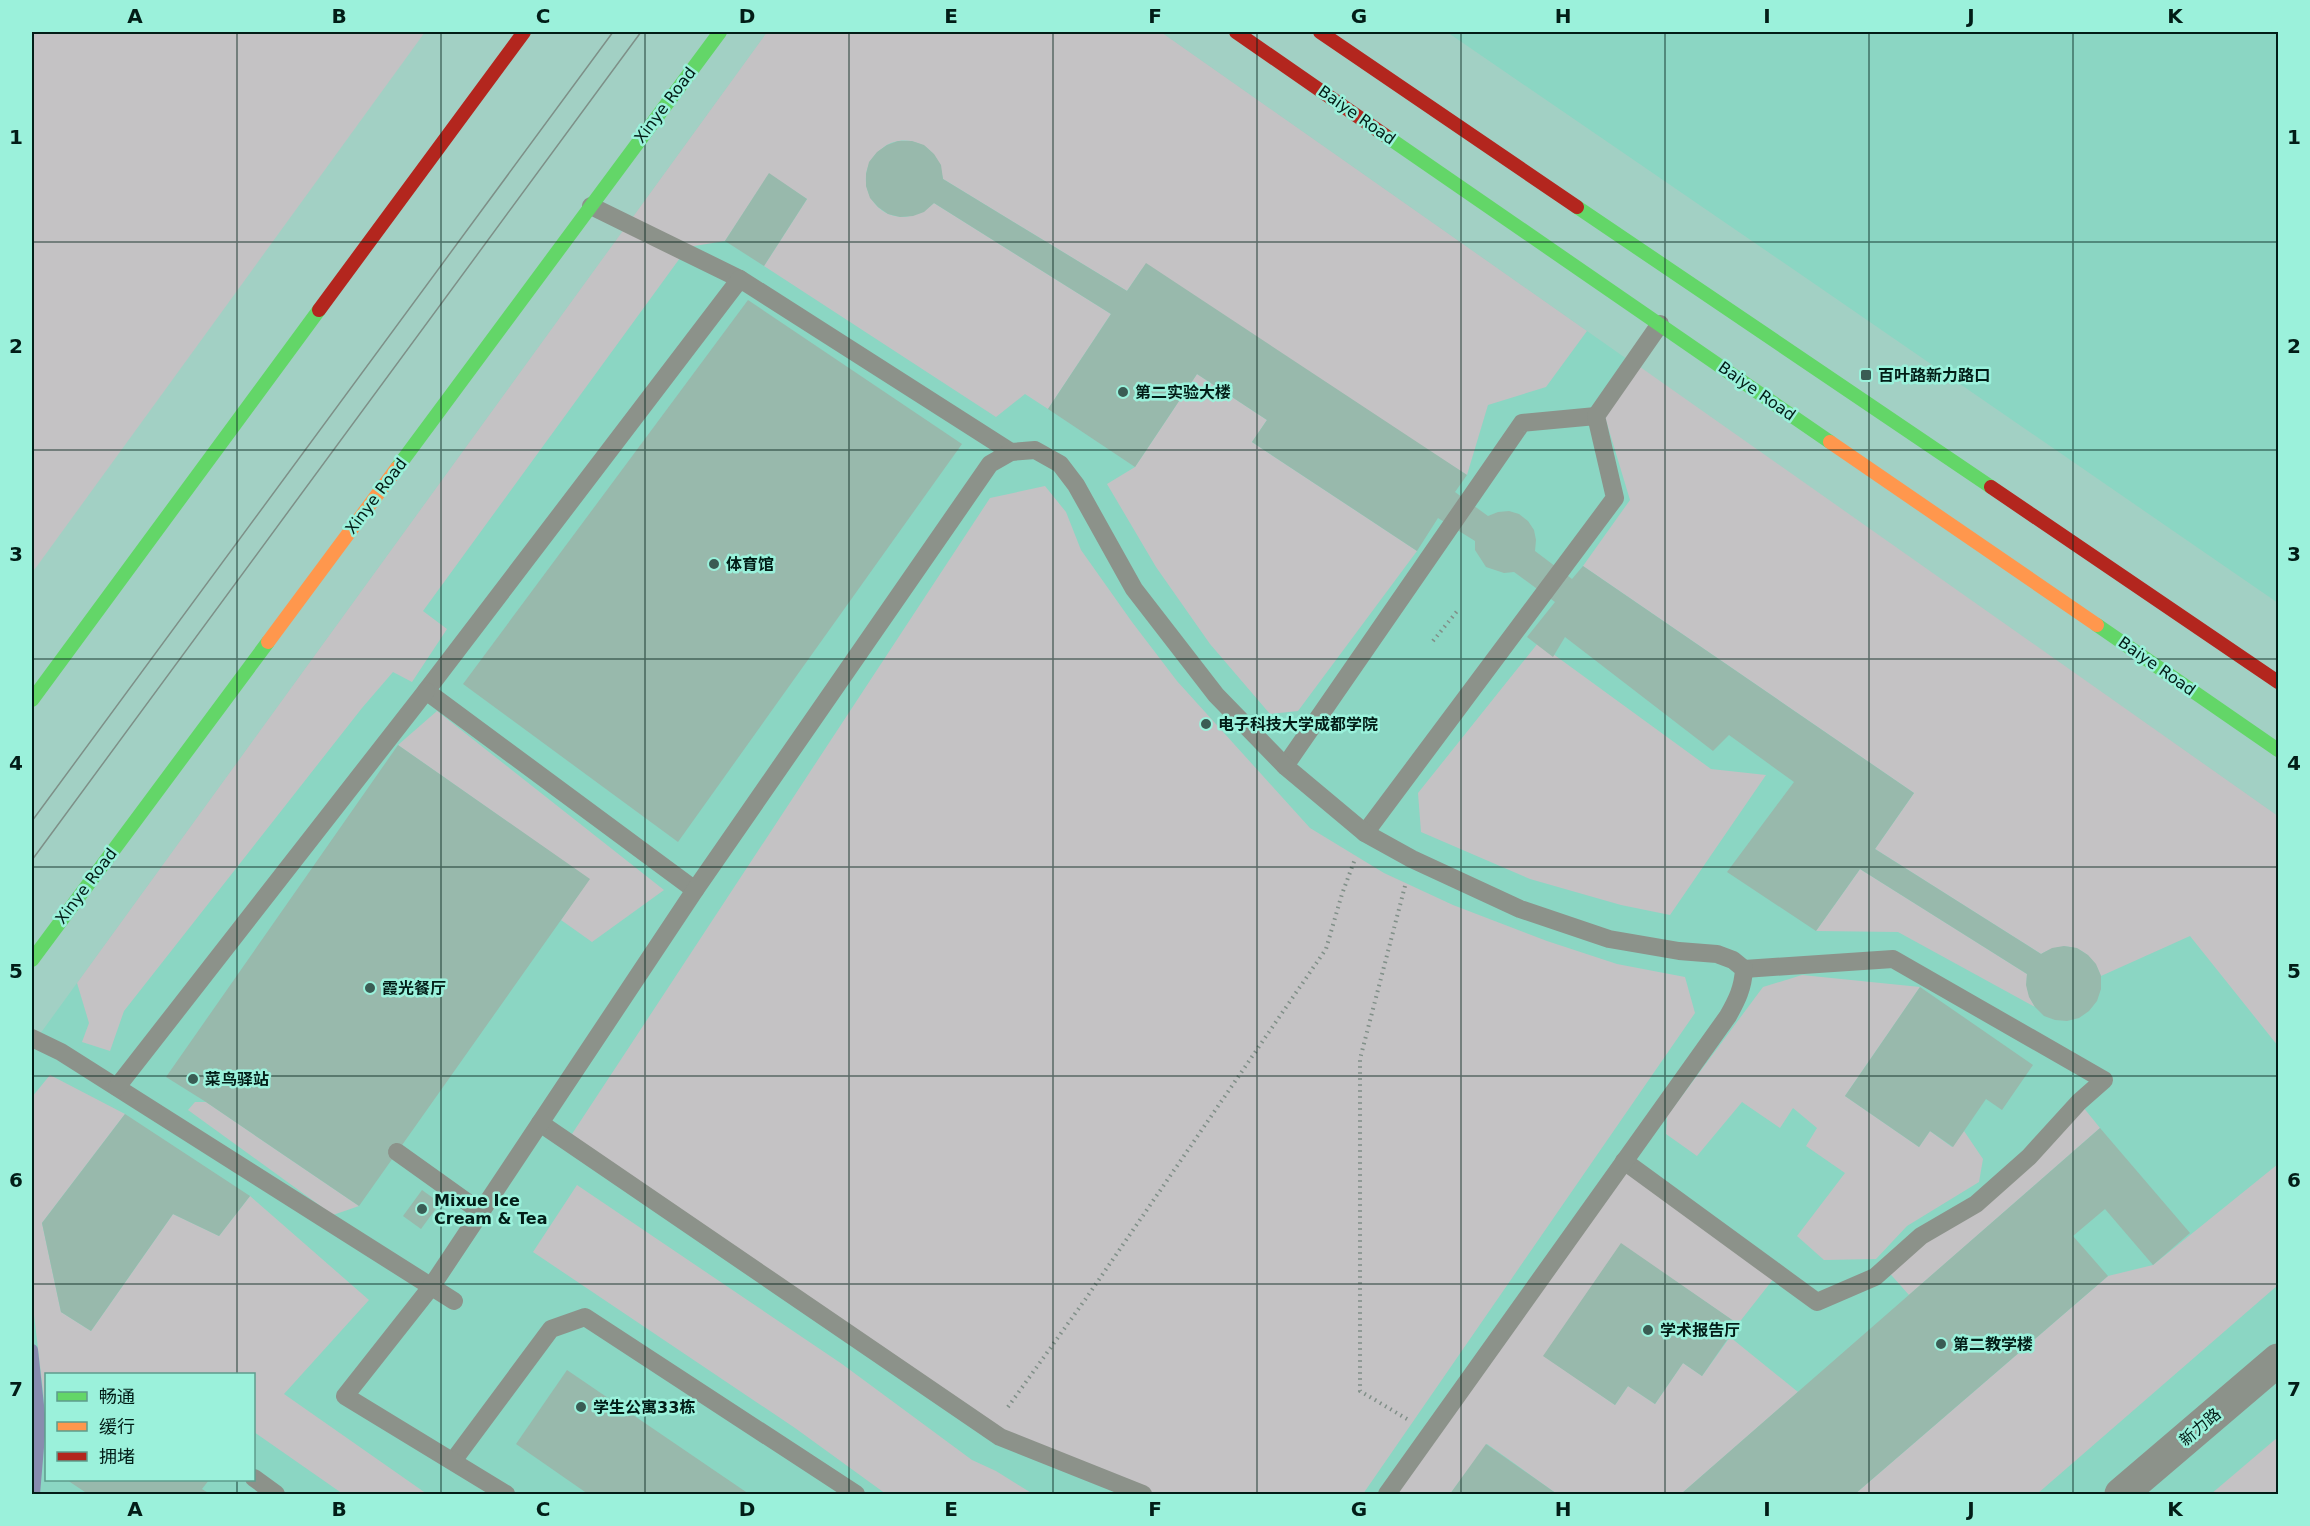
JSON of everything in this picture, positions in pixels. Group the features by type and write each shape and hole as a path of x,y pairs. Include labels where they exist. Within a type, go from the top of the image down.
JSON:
{"street":[{"path":"32,700 524,32"},
{"name":"Xinye Road","path":"32,960 720,32"},
{"name":"Baiye Road","path":"1236,32 2278,750"},
{"path":"1320,32 2278,682"},
{"name":"新力路","path":"2121,1494 2278,1360"}],"lane":[{"path":"591,206 740,279 1011,452"},
{"path":"117,1087 426,691 740,279"},
{"path":"1365,833 1615,498 1596,416 1660,324"},
{"path":"1285,766 1522,423 1596,416"},
{"path":"499,1492 453,1461 345,1396 431,1287 695,890 990,464 1011,452 1035,450 1060,464 1076,485 1134,589 1216,695 1285,766 1365,833 1412,859 1520,909 1609,939 1679,951 1717,954 1733,960 1744,969 1893,960 2104,1080 2079,1102 2029,1157 1976,1204 1921,1236 1875,1277 1817,1302 1624,1161"},
{"path":"426,691 695,890"},
{"path":"1387,1494 1728,1016 1739,996 1744,969"},
{"path":"32,1038 61,1052 117,1087 454,1302"},
{"path":"540,1123 1000,1437 1143,1494"},
{"path":"397,1152 481,1212"},
{"path":"453,1461 551,1329 585,1317 856,1494"},
{"path":"255,1479 276,1494"}],"path":[{"path":"1433,641 1458,610"},
{"path":"991,1431 1087,1297 1326,949 1342,894 1365,833"},
{"path":"1412,859 1360,1059 1360,1391 1431,1433"}],"shaded area":[{"path":"32,32 425,32 32,573"},
{"name":"电子科技大学成都学院","path":"767,32 1161,32 2278,816 2278,1494 32,1494 32,1045"},
{"path":"767,32 1161,32 1587,331 1546,387 1488,405 1467,475 1142,269 1127,291 943,179 938,161 926,147 910,141 891,143 871,160 866,175 867,190 874,203 885,212 900,217 916,214 934,203 1111,314 1048,409 1025,394 996,417 764,266 807,199 769,174 725,241 688,247 423,611 447,629 412,682 393,672 362,708 124,1011 110,1051 82,1042 89,1023 77,983"},
{"path":"1447,32 2278,32 2278,603 1806,278"},
{"path":"1633,362 2278,816 2278,1046 2190,936 2101,976 2091,959 2077,949 2060,947 2041,954 1875,849 1914,793 1583,566 1630,500 1602,407"},
{"path":"1197,374 1267,420 1252,442 1417,551 1298,711 1270,714 1210,644 1156,567 1107,484 1135,467"},
{"path":"1045,486 1066,512 1081,550 1177,681 1310,828 1384,873 1453,905 1547,941 1617,964 1685,977 1695,1013 1363,1494 1143,1494 1000,1437 570,1137 990,498"},
{"path":"1538,643 1711,769 1766,775 1670,915 1621,905 1530,879 1421,832 1418,793"},
{"path":"437,711 664,890 592,942 561,920 589,879 398,745"},
{"path":"1860,869 2027,974 2028,991 2035,1007 1898,932 1816,931"},
{"path":"1802,975 1920,987 1845,1096 1919,1147 1930,1131 1952,1147 1964,1131 1983,1159 1979,1182 1907,1226 1876,1259 1824,1260 1797,1236 1845,1173 1806,1146 1817,1128 1793,1108 1780,1128 1742,1102 1697,1156 1666,1134 1667,1116 1763,987"},
{"path":"50,1075 125,1114 42,1223 61,1312 91,1331 173,1214 219,1236 250,1196 369,1300 284,1394 427,1494 343,1494 255,1433 255,1373 45,1373 45,1408 32,1298 32,1097"},
{"path":"195,1102 206,1102 359,1206 333,1215 188,1110"},
{"path":"2079,1102 2100,1128 1909,1295 1885,1268 1976,1204"},
{"path":"1624,1161 1778,1273 1738,1324 1621,1244 1544,1356 1615,1405 1628,1386 1655,1404 1683,1363 1702,1376 1730,1337 1798,1392 1681,1494 1557,1494 1487,1444 1450,1494 1387,1494"},
{"path":"2278,1164 2278,1285 2037,1494 1855,1494 2108,1276 2153,1265"},
{"path":"577,1185 842,1364 972,1460 996,1471 1033,1494 886,1494 795,1428 533,1252"},
{"path":"2278,1437 2278,1494 2211,1494"}],"building":[{"path":"898,141 912,141 924,145 941,165 943,179 1127,291 1146,263 1467,475 1455,492 1488,516 1509,511 1519,514 1534,530 1535,551 1572,579 1583,566 1914,793 1875,849 2041,954 2052,948 2064,946 2077,948 2088,955 2096,964 2101,976 2101,989 2097,1001 2079,1018 2067,1021 2044,1016 2029,997 2026,985 2027,974 1860,869 1816,931 1727,872 1794,782 1729,735 1713,751 1565,637 1553,657 1527,637 1555,602 1514,572 1504,573 1486,567 1475,550 1475,541 1438,518 1417,551 1252,442 1267,420 1197,374 1135,467 1048,409 1111,314 934,203 924,212 900,217 888,214 878,207 870,198 866,186 869,162 877,152"},
{"path":"769,173 807,199 764,266 725,241"},
{"name":"体育馆","path":"748,300 962,444 678,842 463,684"},
{"name":"霞光餐厅","path":"398,745 590,879 359,1206 166,1077"},
{"path":"1920,987 2033,1065 2002,1110 1986,1099 1953,1147 1930,1131 1919,1147 1845,1096"},
{"path":"125,1114 250,1196 219,1236 173,1214 91,1331 61,1312 42,1223"},
{"name":"第二教学楼","path":"2100,1128 2190,1233 2153,1265 2105,1209 2073,1236 2108,1276 1855,1494 1681,1494"},
{"path":"422,1190 440,1203 421,1229 403,1216"},
{"name":"学术报告厅","path":"1621,1243 1738,1324 1702,1376 1683,1363 1655,1404 1628,1386 1615,1405 1543,1356"},
{"name":"学生公寓33栋","path":"567,1370 749,1494 588,1494 516,1444"},
{"path":"1486,1444 1557,1494 1450,1494"},
{"path":"68,1481 208,1481 202,1489 210,1494 88,1494"}],"waterway":[{"path":"32,1350 40,1424 34,1494"}],"tram line":[{"path":"32,821 613,32"},
{"path":"32,860 641,32"}],"traffic: fast":[{"path":"397,468 720,32"},
{"path":"1386,136 1830,442"},
{"path":"1577,207 1991,487"},
{"path":"32,700 319,310"},
{"path":"2097,625 2278,750"},
{"path":"32,960 268,642"}],"traffic: slow":[{"path":"1830,442 2097,625"},
{"path":"268,642 397,468"}],"traffic: jam":[{"path":"319,310 524,32"},
{"path":"1236,32 1386,136"},
{"path":"1320,32 1577,207"},
{"path":"1991,487 2278,682"}],"place":[{"name":"百叶路新力路口","path":"1866,375"},
{"name":"第二实验大楼","path":"1123,392"},
{"name":"体育馆","path":"714,564"},
{"name":"电子科技大学成都学院","path":"1206,724"},
{"name":"霞光餐厅","path":"370,988"},
{"name":"菜鸟驿站","path":"193,1079"},
{"name":"Mixue Ice Cream & Tea","path":"422,1209"},
{"name":"学术报告厅","path":"1648,1330"},
{"name":"第二教学楼","path":"1941,1344"},
{"name":"学生公寓33栋","path":"581,1407"}]}
